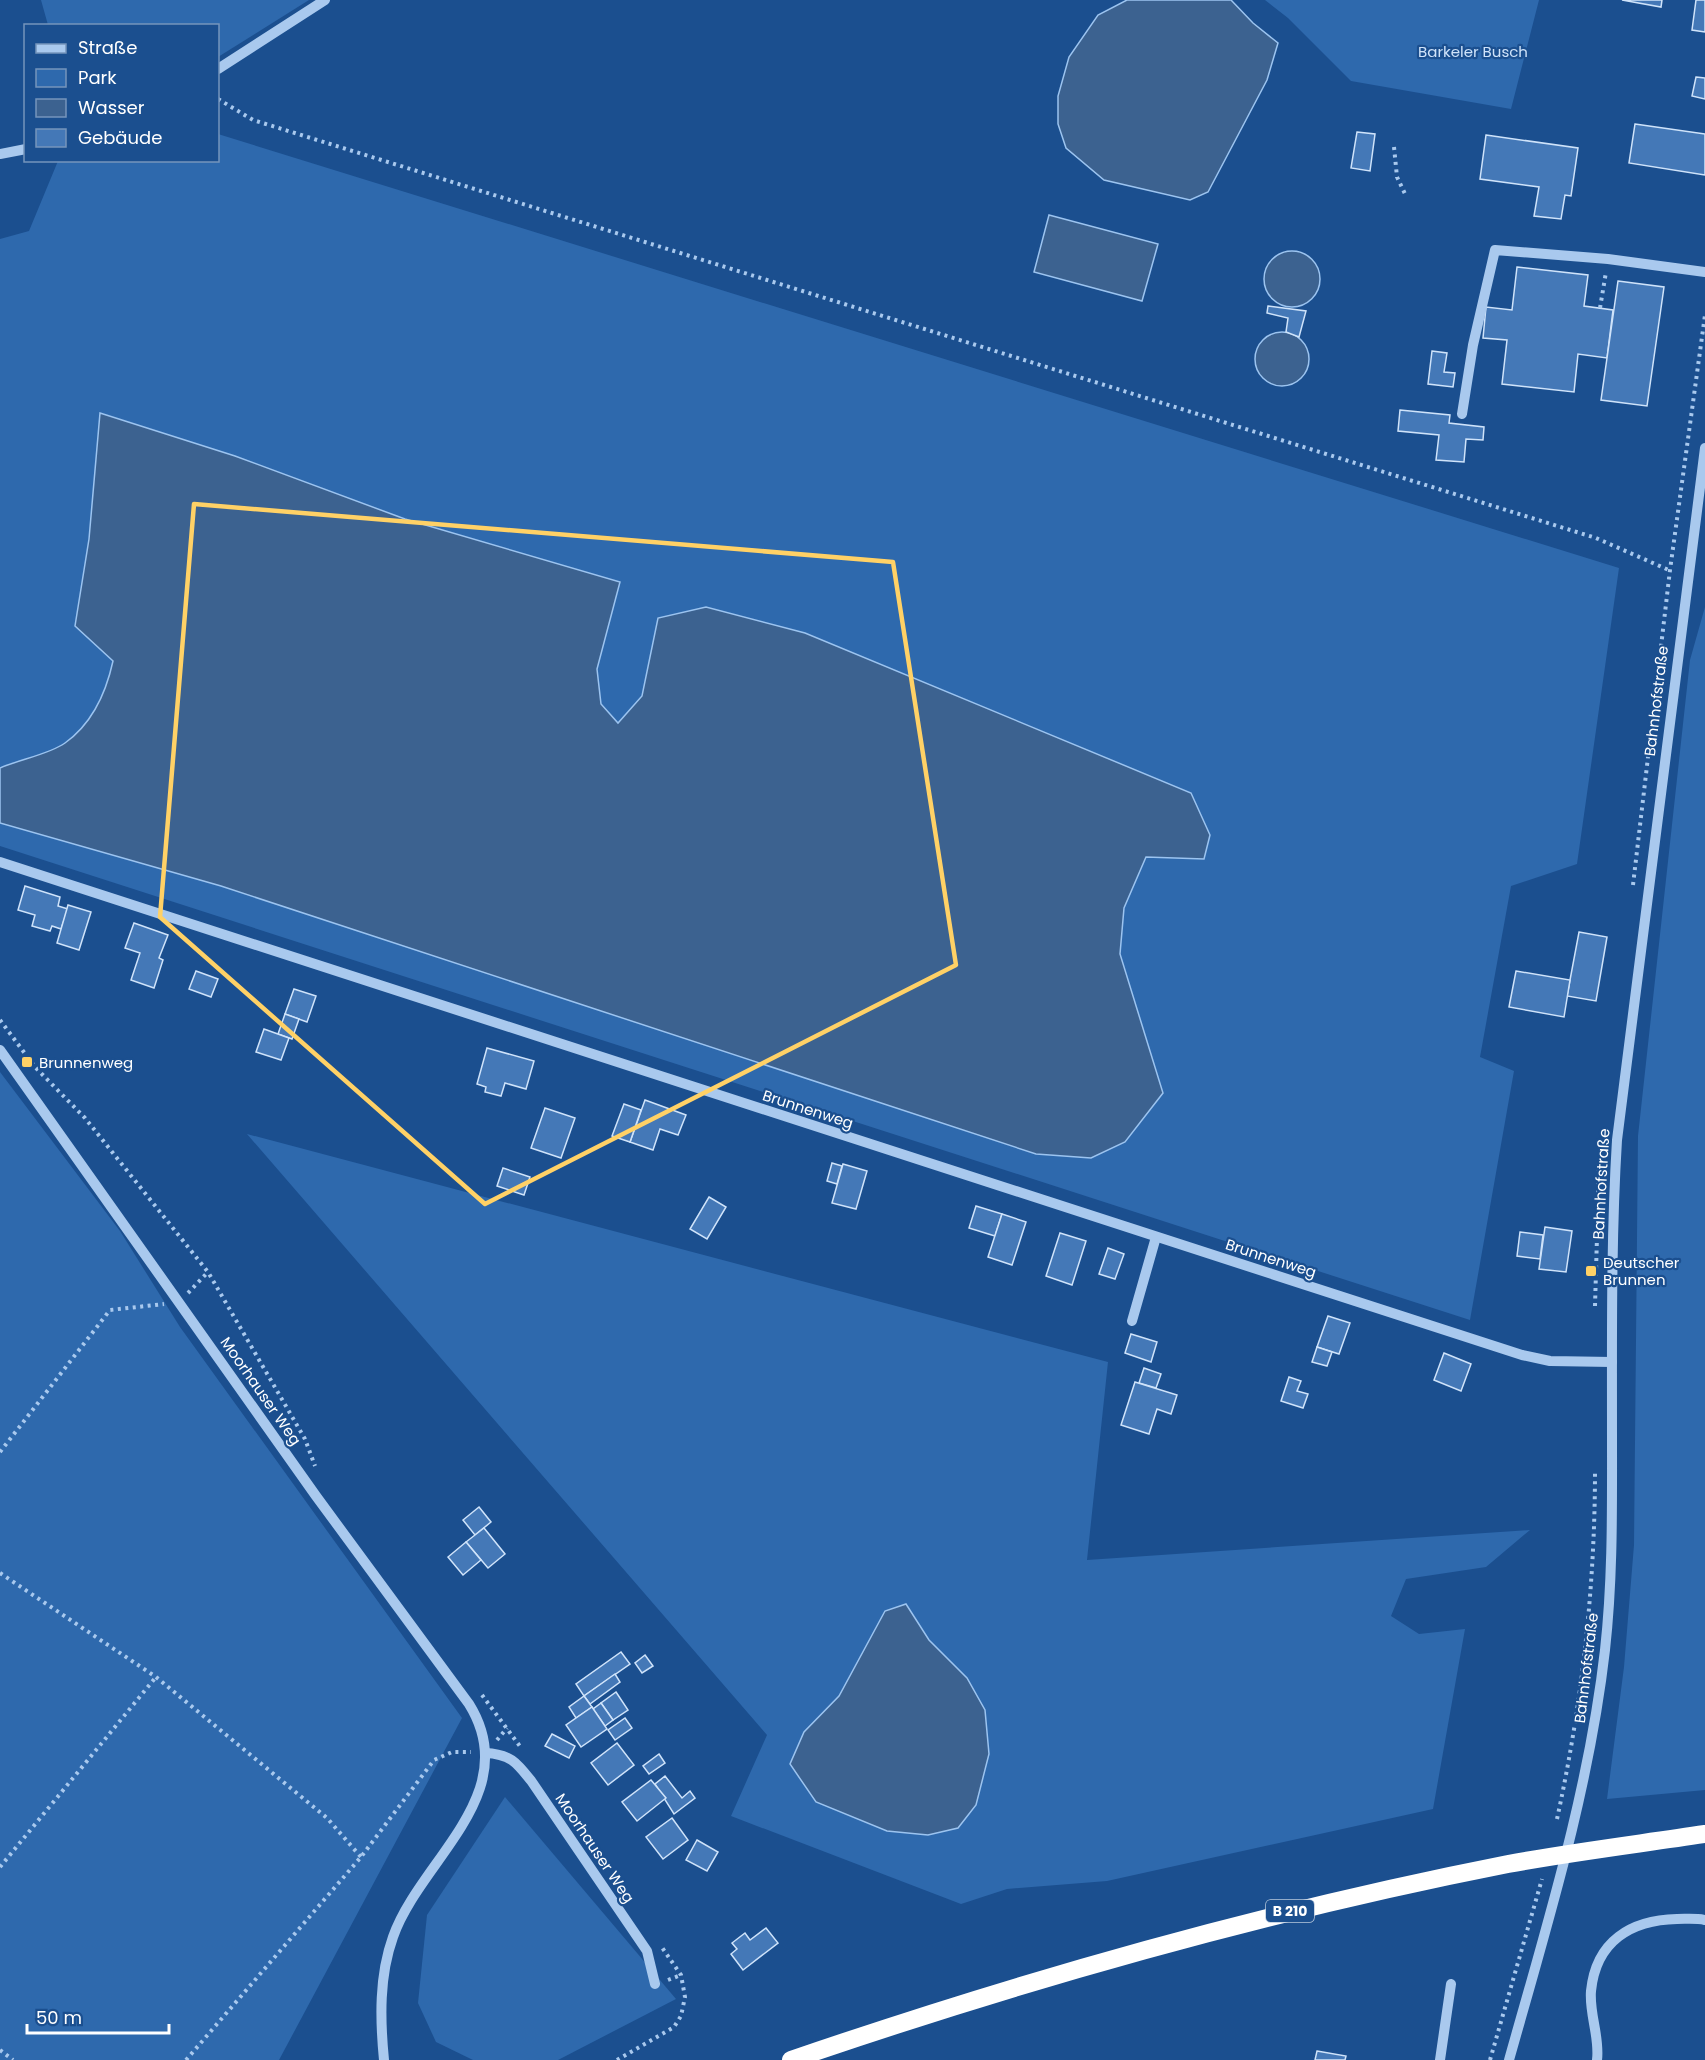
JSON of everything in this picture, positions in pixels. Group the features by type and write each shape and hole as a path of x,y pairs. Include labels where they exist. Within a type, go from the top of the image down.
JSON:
{"highway":[{"name":"B 210","path":"791,2060 1043,1977 1300,1909 1512,1864 1705,1834"}],"street":[{"path":"219,68 325,0"},
{"path":"0,154 24,149"},
{"path":"1462,414 1473,345 1495,250 1608,259 1705,272"},
{"name":"Bahnhofstraße","path":"1509,2060 1547,1927 1583,1782 1605,1650 1612,1566 1612,1213 1617,1140 1705,448"},
{"name":"Brunnenweg","path":"0,862 1522,1355 1550,1361 1612,1362"},
{"name":"Moorhauser Weg","path":"0,1050 316,1496 469,1704 480,1723 486,1753 482,1785 475,1805 460,1831 425,1876 406,1907 392,1938 384,1978 381,2020 384,2060"},
{"path":"1132,1321 1156,1237"},
{"name":"Moorhauser Weg","path":"486,1753 501,1754 513,1760 532,1782 647,1950 655,1984"},
{"path":"1597,2060 1591,1991 1599,1959 1618,1935 1640,1924 1668,1919 1705,1920"},
{"path":"1440,2060 1451,1984"}],"path":[{"path":"219,100 253,120 1596,538 1687,578"},
{"path":"1394,147 1397,177 1406,196"},
{"path":"1600,308 1608,259"},
{"path":"0,1020 35,1067 85,1118 208,1272 305,1439 313,1463 320,1473"},
{"path":"0,1452 110,1310 180,1302 208,1272"},
{"path":"0,1573 156,1677 327,1818 361,1857"},
{"path":"0,1867 156,1677"},
{"path":"479,1691 528,1756"},
{"path":"186,2060 361,1857 434,1760 452,1752 486,1753"},
{"path":"1490,2060 1529,1925"},
{"path":"617,2060 674,2027 681,2016 685,1997 681,1975 654,1937"},
{"path":"0,2050 13,2060"}],"highlighted area":[{"path":"194,504 893,562 956,965 485,1204 160,917"}],"green space":[{"path":"41,0 309,0 219,56 219,24 48,24"},
{"name":"Barkeler Busch","path":"1265,0 1539,0 1511,109 1351,81 1288,18"},
{"path":"219,134 1619,568 1577,864 1511,886 1480,1057 1514,1071 1470,1320 0,846 0,823 221,886 1163,1093 1120,954 1124,908 1146,857 1191,793 805,633 706,607 658,618 642,696 618,723 601,704 597,669 620,582 405,519 235,456 101,413 89,539 75,626 113,661 110,673 97,707 75,735 59,747 0,768 0,239 29,231 58,162 219,162"},
{"path":"1705,607 1705,1790 1607,1799 1624,1667 1634,1545 1638,1136 1690,660"},
{"path":"0,1072 120,1231 180,1327 462,1718 279,2060 0,2060"},
{"path":"247,1134 1108,1362 1087,1560 1530,1530 1486,1567 1406,1579 1391,1616 1419,1634 1465,1629 1433,1809 1107,1881 1007,1889 961,1904 731,1816 767,1735","holes":["906,1604 929,1640 805,1732 839,1696 885,1611"]},
{"path":"505,1797 676,1999 558,2060 473,2060 436,2042 418,2003 427,1915"}],"water":[{"path":"1127,0 1231,0 1253,23 1278,43 1267,80 1208,192 1190,200 1104,180 1066,148 1058,124 1058,96 1069,57 1098,15"},
{"path":"1049,215 1158,244 1142,301 1034,272"},
{"path":"1292,251 1303,253 1312,259 1318,268 1320,279 1318,290 1312,299 1303,305 1292,307 1281,305 1272,299 1266,290 1264,279 1266,268 1272,259 1281,253"},
{"path":"1277,332 1287,332 1297,336 1305,344 1309,359 1305,374 1297,382 1287,386 1277,386 1267,382 1259,374 1255,364 1255,354 1259,344 1267,336"},
{"path":"100,413 235,456 405,519 620,582 597,669 601,704 618,723 642,696 658,618 706,607 805,633 1191,793 1210,835 1204,859 1146,857 1124,908 1120,954 1163,1093 1125,1142 1091,1158 1036,1154 221,886 0,823 0,768 59,747 75,735 91,717 97,706 113,661 75,626 89,539"},
{"path":"906,1604 929,1640 967,1678 985,1710 989,1754 976,1805 958,1828 928,1835 887,1831 816,1802 790,1764 804,1732 839,1696 885,1611"}],"building":[{"path":"1622,0 1662,0 1661,7"},
{"path":"1696,0 1705,0 1705,32 1692,30"},
{"path":"1696,77 1705,78 1705,99 1692,96"},
{"path":"1635,124 1705,134 1705,175 1629,163"},
{"path":"1357,132 1375,134 1370,171 1351,168"},
{"path":"1486,135 1578,148 1571,196 1565,195 1561,219 1534,216 1539,187 1480,179"},
{"path":"1517,267 1588,275 1584,306 1613,310 1607,358 1578,354 1574,392 1502,384 1507,340 1483,338 1486,307 1512,310"},
{"path":"1618,281 1664,287 1647,406 1601,400"},
{"path":"1268,306 1306,311 1299,337 1286,332 1288,318 1267,313"},
{"path":"1432,351 1447,353 1444,372 1455,373 1453,387 1428,384"},
{"path":"1400,410 1450,415 1449,423 1484,427 1483,440 1466,439 1464,462 1436,460 1439,435 1398,431"},
{"path":"25,886 60,897 58,906 68,909 61,929 52,926 50,931 32,926 35,915 18,910"},
{"path":"68,905 91,912 79,950 57,943"},
{"path":"134,923 168,935 159,958 163,960 154,988 131,980 140,953 125,948"},
{"path":"1579,932 1607,937 1596,1001 1567,996"},
{"path":"196,971 218,979 211,997 189,989"},
{"path":"1516,971 1570,980 1564,1017 1509,1007"},
{"path":"294,989 316,996 307,1022 285,1014"},
{"path":"285,1014 299,1019 292,1039 278,1034"},
{"path":"264,1029 289,1038 281,1060 256,1052"},
{"path":"487,1048 534,1061 526,1089 505,1083 501,1096 485,1092 486,1087 477,1084"},
{"path":"645,1100 686,1115 678,1135 660,1129 653,1150 630,1142"},
{"path":"624,1104 641,1110 630,1142 612,1136"},
{"path":"545,1108 575,1118 561,1158 531,1148"},
{"path":"832,1163 842,1166 837,1184 827,1181"},
{"path":"843,1164 867,1171 856,1209 832,1203"},
{"path":"503,1168 530,1177 524,1195 497,1186"},
{"path":"709,1197 726,1207 707,1239 690,1229"},
{"path":"976,1206 1002,1214 995,1236 969,1228"},
{"path":"1002,1214 1026,1222 1012,1265 988,1257"},
{"path":"1545,1227 1572,1231 1566,1272 1539,1269"},
{"path":"1520,1232 1543,1235 1540,1259 1517,1256"},
{"path":"1060,1233 1086,1241 1072,1285 1046,1276"},
{"path":"1108,1248 1124,1254 1115,1279 1099,1274"},
{"path":"1328,1316 1350,1323 1339,1354 1317,1347"},
{"path":"1131,1334 1157,1342 1151,1362 1125,1353"},
{"path":"1317,1347 1332,1352 1327,1366 1312,1362"},
{"path":"1444,1353 1471,1364 1461,1391 1434,1380"},
{"path":"1144,1368 1161,1374 1156,1388 1139,1383"},
{"path":"1289,1377 1301,1381 1297,1391 1308,1394 1303,1408 1281,1401"},
{"path":"1135,1382 1177,1395 1171,1414 1157,1409 1149,1434 1121,1425"},
{"path":"479,1507 491,1522 475,1535 463,1520"},
{"path":"484,1528 505,1554 488,1568 466,1542"},
{"path":"466,1542 481,1560 463,1575 448,1557"},
{"path":"621,1652 630,1664 584,1696 576,1684"},
{"path":"645,1655 653,1666 642,1673 635,1663"},
{"path":"615,1674 620,1682 590,1704 584,1696"},
{"path":"616,1692 628,1710 613,1720 601,1703"},
{"path":"584,1696 592,1707 576,1718 569,1707"},
{"path":"601,1703 613,1720 605,1726 593,1709"},
{"path":"592,1707 607,1729 581,1747 566,1725"},
{"path":"625,1718 632,1728 615,1740 608,1730"},
{"path":"552,1734 575,1746 569,1758 545,1746"},
{"path":"617,1743 634,1765 608,1785 591,1763"},
{"path":"659,1754 665,1763 649,1774 643,1766"},
{"path":"665,1776 682,1798 690,1791 695,1798 674,1814 655,1784"},
{"path":"651,1780 666,1798 637,1821 622,1802"},
{"path":"672,1818 688,1840 663,1859 646,1837"},
{"path":"697,1840 718,1852 707,1871 686,1860"},
{"path":"766,1928 778,1943 743,1970 731,1954 737,1949 732,1943 745,1933 750,1940"},
{"path":"1317,2051 1346,2056 1345,2060 1315,2060"}],"place":[{"name":"Brunnenweg","path":"27,1062"},
{"name":"Deutscher Brunnen","path":"1591,1271"}]}
